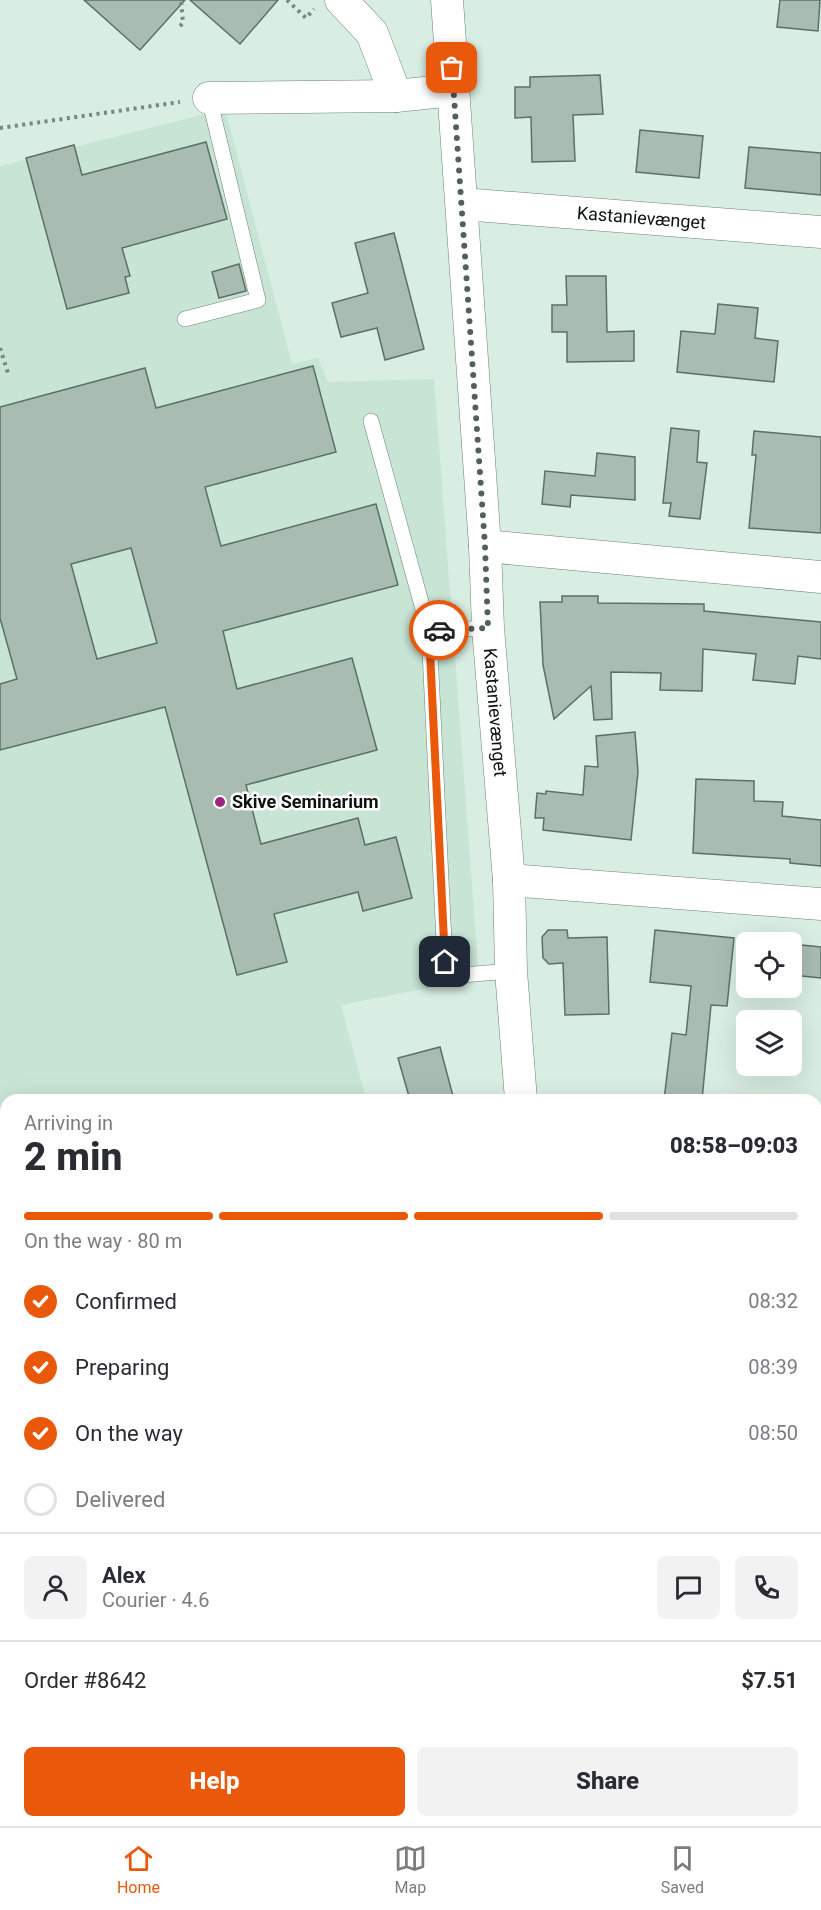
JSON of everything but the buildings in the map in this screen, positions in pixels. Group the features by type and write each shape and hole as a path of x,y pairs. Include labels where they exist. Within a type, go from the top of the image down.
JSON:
{"street":[{"path":"341,0 372,33 396,96"},
{"name":"Kastanievænget","path":"447,0 485,546 488,628 509,880 511,971 521,1094"},
{"path":"209,98 396,96 453,90"},
{"name":"Kastanievænget","path":"462,204 821,232"},
{"path":"485,546 821,577"},
{"path":"509,880 821,904"}],"lane":[{"path":"184,319 258,300 209,98"},
{"path":"371,421 429,631 445,962 463,975 511,971"},
{"path":"429,631 488,628"}],"path":[{"path":"180,26 183,22 181,0"},
{"path":"287,0 306,18 322,0"},
{"path":"0,128 209,98"},
{"path":"0,348 8,373"}],"shaded area":[{"path":"225,109 292,364 318,358 328,382 434,379 479,978 341,1005 365,1094 0,1094 0,166"}],"way so far":[{"path":"439,630 488,628 485,546 452,68"}],"place":[{"name":"Skive Seminarium","path":"220,802"}],"route":[{"path":"439,630 429,631 445,962"}]}
